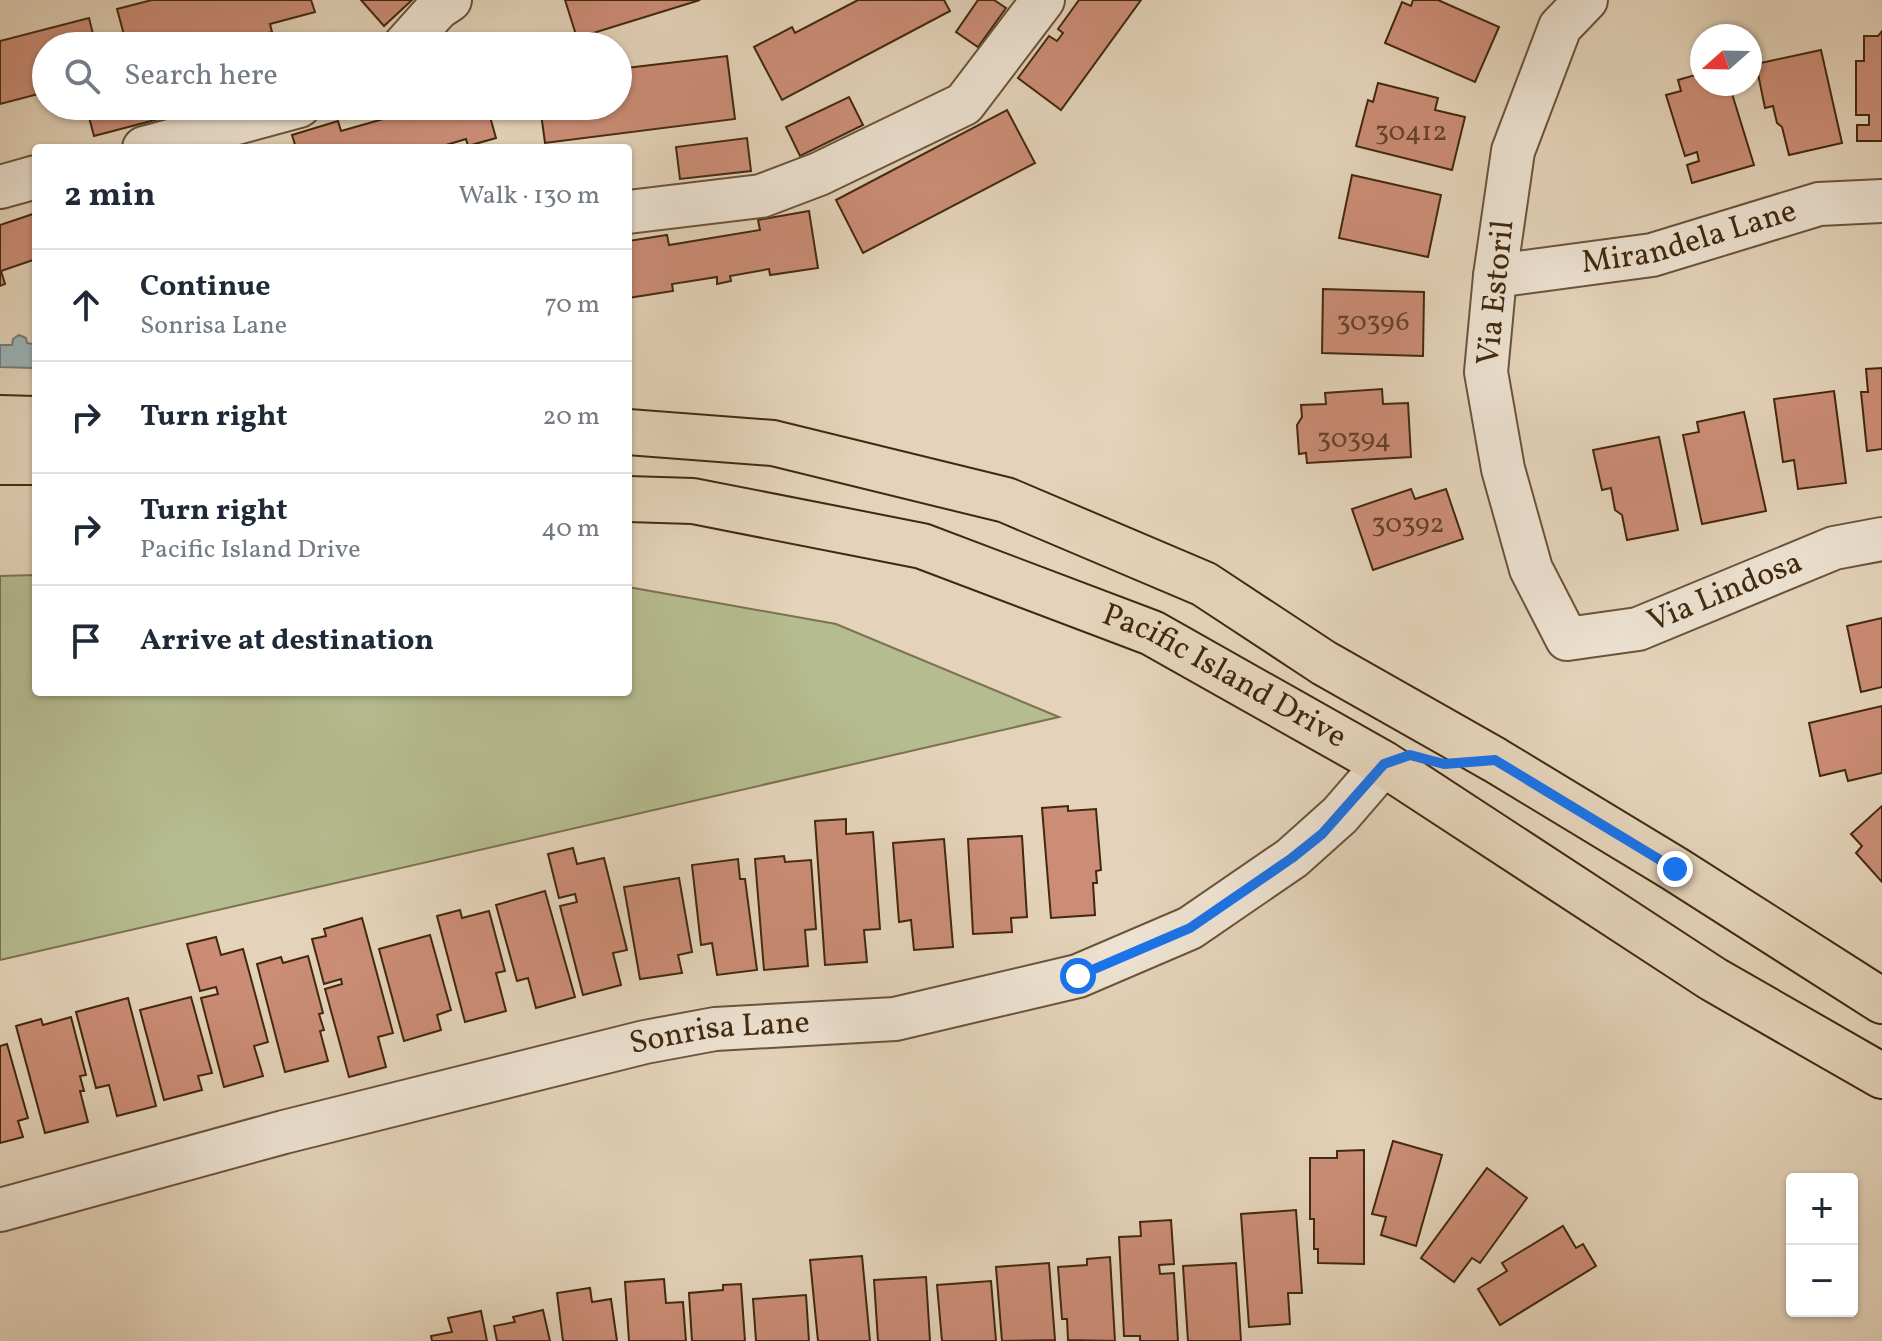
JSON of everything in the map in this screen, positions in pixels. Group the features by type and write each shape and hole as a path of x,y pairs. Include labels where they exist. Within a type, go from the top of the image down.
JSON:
{"main road":[{"path":"0,418 32,419"},
{"name":"Pacific Island Drive","path":"632,432 773,443 1006,500 1204,584 1324,663 1495,760 1675,869 1882,1001"},
{"path":"0,462 32,462"},
{"path":"0,490 32,490"},
{"name":"Pacific Island Drive","path":"632,499 693,501 922,546 1152,633 1384,764 1713,979 1882,1076"},
{"path":"1324,663 1370,727 1384,764 1410,755 1444,764 1495,760"}],"street":[{"path":"417,32 438,8 450,0"},
{"path":"632,212 761,196 819,174 964,104 1043,0"},
{"name":"Via Estoril","path":"1567,639 1531,569 1503,469 1486,372 1495,276 1513,151 1560,27 1586,0"},
{"path":"159,144 247,120"},
{"path":"0,187 32,178"},
{"name":"Mirandela Lane","path":"1495,276 1652,255 1819,204 1882,201"},
{"name":"Via Lindosa","path":"1567,639 1638,629 1834,548 1882,539"},
{"name":"Sonrisa Lane","path":"0,1210 284,1132 645,1042 715,1029 895,1019 1078,976 1190,928 1292,858 1340,815 1384,764"}],"green space":[{"path":"32,575 32,696 632,696 632,588 836,624 1059,717 0,960 0,576"}],"water":[{"path":"19,335 32,344 32,368 0,367 0,345 12,345 13,339"}],"building":[{"path":"152,0 311,0 315,12 270,24 272,32 123,32 117,9"},
{"path":"361,0 412,0 384,26"},
{"path":"565,0 700,0 596,32 575,32"},
{"path":"858,0 944,0 950,11 782,100 754,47 792,27 795,33"},
{"path":"978,0 994,0 1006,8 978,47 956,32"},
{"path":"1079,0 1141,0 1061,110 1018,78 1049,36 1057,41 1063,33 1058,29"},
{"path":"1413,0 1438,0 1499,27 1475,82 1385,43 1402,2 1411,6"},
{"path":"89,18 92,32 35,32"},
{"path":"1882,31 1882,141 1857,141 1857,125 1869,125 1869,115 1856,115 1856,61 1864,61 1864,36 1878,36"},
{"path":"32,33 32,96 0,104 0,41"},
{"path":"1821,50 1842,143 1789,155 1773,106 1765,108 1762,63"},
{"path":"727,56 735,119 545,143 542,120 632,120 632,67"},
{"path":"1690,76 1690,96 1733,96 1754,165 1692,183 1687,165 1699,161 1697,152 1685,156 1666,95 1681,91 1678,80"},
{"path":"1378,83 1438,98 1435,110 1465,117 1452,170 1356,146 1368,100 1373,102"},
{"path":"849,97 863,125 800,156 786,127"},
{"path":"1007,110 1035,163 863,253 836,200"},
{"path":"90,120 155,120 94,136"},
{"path":"380,120 491,120 496,138 475,144 467,144 466,139 449,144 295,144 292,135 338,121 341,131"},
{"path":"747,138 751,171 680,179 676,147"},
{"path":"1352,175 1441,195 1428,257 1339,238"},
{"path":"809,211 818,268 770,275 769,269 730,276 731,281 717,284 717,277 672,284 673,291 632,297 632,240 667,235 669,245 760,230 758,220"},
{"path":"32,214 32,260 1,271 5,284 0,286 0,225"},
{"path":"1323,289 1424,292 1423,356 1322,353"},
{"path":"1882,368 1882,449 1867,451 1861,392 1868,392 1866,369"},
{"path":"1382,389 1383,404 1408,403 1411,457 1307,463 1306,453 1299,454 1297,425 1302,417 1301,405 1326,404 1325,393"},
{"path":"1834,391 1846,483 1798,489 1794,460 1783,462 1774,399"},
{"path":"1744,412 1766,511 1702,524 1683,435 1699,432 1697,422"},
{"path":"1659,437 1678,530 1627,540 1622,515 1615,510 1611,488 1602,490 1593,450"},
{"path":"1411,489 1415,499 1446,489 1463,539 1373,570 1352,509"},
{"path":"1882,618 1882,687 1861,692 1847,626"},
{"path":"1882,706 1882,773 1848,781 1845,770 1820,776 1809,723"},
{"path":"1068,806 1068,811 1096,809 1101,870 1096,871 1097,883 1093,883 1095,915 1051,918 1042,808"},
{"path":"1882,806 1882,882 1856,853 1862,846 1851,834"},
{"path":"846,819 846,834 873,832 880,929 864,930 867,962 825,965 815,821"},
{"path":"1022,836 1027,917 1011,918 1012,932 973,934 968,839"},
{"path":"944,839 953,947 914,950 911,920 899,922 893,843"},
{"path":"573,848 577,864 604,858 627,950 613,953 621,985 583,995 560,906 577,902 575,894 559,898 548,854"},
{"path":"784,856 785,862 811,860 816,929 805,930 808,966 764,970 755,859"},
{"path":"738,859 740,879 745,879 757,970 717,975 712,943 701,945 692,865"},
{"path":"679,878 692,952 678,955 682,973 640,979 624,887"},
{"path":"545,891 575,997 536,1008 528,978 517,981 496,905"},
{"path":"460,910 462,918 489,911 505,971 496,973 506,1011 465,1022 437,916"},
{"path":"362,918 393,1033 378,1037 386,1067 349,1077 325,989 342,984 341,979 324,984 312,939 326,936 324,929"},
{"path":"430,935 451,1010 437,1015 441,1030 404,1041 379,949"},
{"path":"216,937 221,955 243,949 268,1042 254,1046 263,1076 224,1087 201,998 218,994 216,987 200,991 187,944"},
{"path":"308,956 323,1013 319,1014 324,1030 320,1031 328,1061 285,1072 257,964 281,957 283,963"},
{"path":"191,997 212,1073 198,1076 202,1090 164,1100 140,1010"},
{"path":"128,998 156,1106 117,1116 109,1085 96,1088 76,1012"},
{"path":"71,1017 86,1075 80,1076 84,1091 80,1091 88,1122 45,1133 16,1026 41,1019 43,1025"},
{"path":"7,1044 28,1118 18,1121 23,1137 0,1143 0,1046"},
{"path":"1393,1141 1442,1155 1416,1246 1381,1235 1386,1217 1372,1214"},
{"path":"1364,1150 1364,1264 1318,1263 1318,1249 1314,1249 1314,1219 1310,1219 1310,1158 1337,1158 1337,1151"},
{"path":"1487,1168 1527,1198 1480,1263 1472,1258 1454,1282 1421,1258"},
{"path":"1296,1210 1302,1293 1288,1293 1290,1324 1249,1327 1241,1214"},
{"path":"1171,1220 1174,1264 1159,1265 1160,1274 1174,1273 1178,1341 1140,1341 1140,1336 1124,1336 1119,1237 1141,1236 1140,1222"},
{"path":"1563,1226 1576,1248 1583,1244 1596,1266 1500,1325 1478,1289 1507,1271 1502,1263"},
{"path":"862,1256 870,1341 818,1341 810,1260"},
{"path":"1110,1257 1115,1341 1068,1340 1067,1319 1062,1319 1058,1267 1087,1265 1087,1259"},
{"path":"1049,1263 1055,1340 1002,1341 996,1267"},
{"path":"1236,1263 1241,1341 1188,1341 1183,1266"},
{"path":"926,1277 930,1341 878,1341 874,1280"},
{"path":"664,1279 666,1303 683,1302 686,1341 629,1341 625,1282"},
{"path":"991,1281 996,1341 942,1341 937,1285"},
{"path":"741,1284 745,1341 692,1341 689,1293 723,1290 723,1285"},
{"path":"590,1288 592,1302 611,1299 617,1341 563,1341 557,1293"},
{"path":"806,1295 809,1341 756,1341 753,1299"},
{"path":"543,1310 550,1341 497,1341 494,1326 515,1322 513,1317"},
{"path":"481,1311 487,1341 432,1341 431,1336 452,1332 448,1318"}],"route":[{"path":"1078,976 1190,928 1322,834 1384,764 1410,755 1444,764 1495,760 1675,869"}]}
